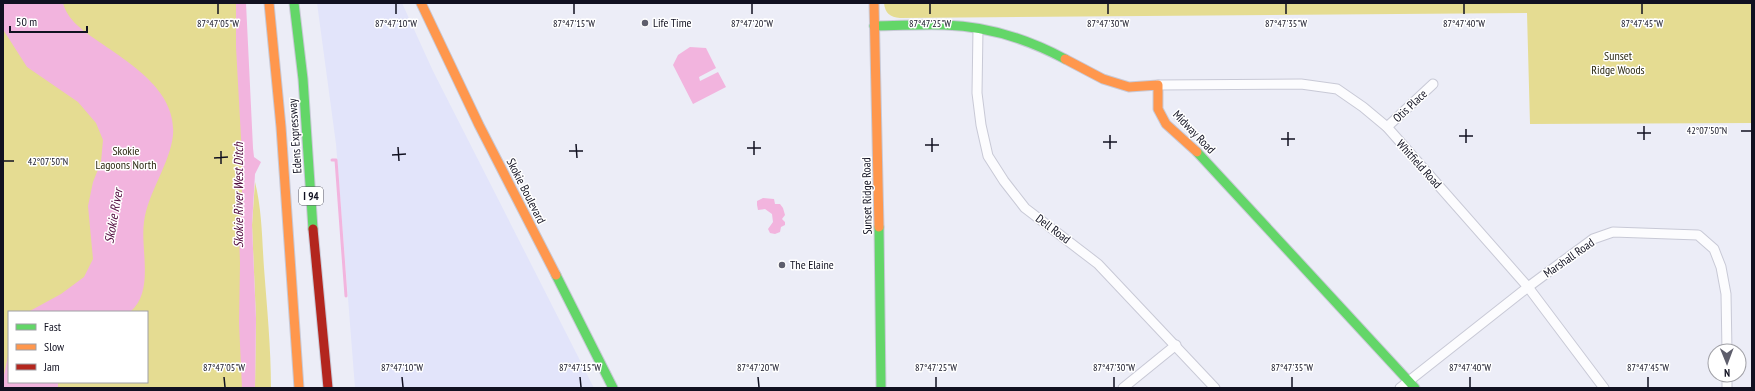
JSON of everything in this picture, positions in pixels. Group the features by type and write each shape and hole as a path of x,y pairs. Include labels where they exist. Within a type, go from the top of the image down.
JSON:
{"main road":[{"name":"Edens Expressway","path":"270,3 281,127 299,388"},
{"name":"Edens Expressway","path":"294,3 304,79 317,282 328,388"},
{"name":"Skokie Boulevard","path":"421,3 479,125 613,388"},
{"name":"Sunset Ridge Road","path":"874,3 881,388"},
{"path":"874,26 946,25 978,28 1011,36 1046,49 1103,79 1129,87 1158,85"},
{"name":"Midway Road","path":"1158,85 1158,109 1166,124 1190,145 1416,388"}],"street":[{"name":"Dell Road","path":"978,28 977,93 981,125 988,156 1004,181 1025,208 1098,264 1215,388"},
{"name":"Whitfield Road","path":"1158,85 1301,84 1336,89 1363,107 1387,127 1528,287 1604,388"},
{"name":"Otis Place","path":"1387,127 1433,84"},
{"name":"Marshall Road","path":"1400,388 1528,287 1594,240 1613,232 1698,235 1714,248 1721,267 1726,294 1727,343"},
{"path":"1123,388 1176,345"}],"shaded area":[{"path":"317,3 402,3 433,71 594,388 355,388 336,144"}],"green space":[{"name":"Skokie Lagoons North","path":"3,3 241,3 247,388 3,388"},
{"name":"Sunset Ridge Woods","path":"884,3 1752,3 1752,123 1530,124 1527,13 900,18 893,17 889,14"},
{"path":"255,182 261,225 270,343 271,388 255,388 256,319 252,225"}],"water":[{"name":"Skokie River","path":"3,3 63,3 71,19 80,28 121,57 147,78 158,90 167,104 172,119 173,135 168,157 146,211 143,233 145,269 144,281 142,293 138,303 131,311 30,311 61,294 84,277 93,259 88,206 93,182 101,162 103,140 96,123 78,102 27,67 4,31"},
{"path":"236,3 246,3 253,148 254,157 261,162 255,174 252,225 256,319 255,388 242,388 239,323 239,235 242,200 242,156 236,47"},
{"path":"690,47 706,48 716,68 699,77 700,81 718,72 726,87 693,104 673,65 678,55"},
{"path":"763,198 774,199 775,204 780,204 783,208 785,215 782,219 785,222 785,225 781,227 780,232 775,234 770,233 768,229 773,222 772,214 765,209 758,210 757,201"},
{"path":"8,356 8,383 58,383 58,388 4,388 4,375"}],"waterway":[{"path":"332,160 336,160 346,296"}],"traffic: fast":[{"path":"294,3 303,79 313,229"},
{"path":"874,26 936,25 976,28 1022,40 1065,59"},
{"path":"1197,152 1415,388"},
{"path":"879,227 881,388"},
{"path":"556,275 613,388"}],"traffic: slow":[{"path":"269,3 281,127 299,388"},
{"path":"421,3 479,125 556,275"},
{"path":"874,3 879,227"},
{"path":"1065,59 1103,79 1129,87 1158,85 1158,109 1166,124 1197,152"}],"traffic: jam":[{"path":"313,229 328,388"}],"place":[{"name":"Life Time","path":"645,23"},
{"name":"The Elaine","path":"782,265"}],"water label":[{"name":"Skokie River West Ditch","path":"238,195"}]}
